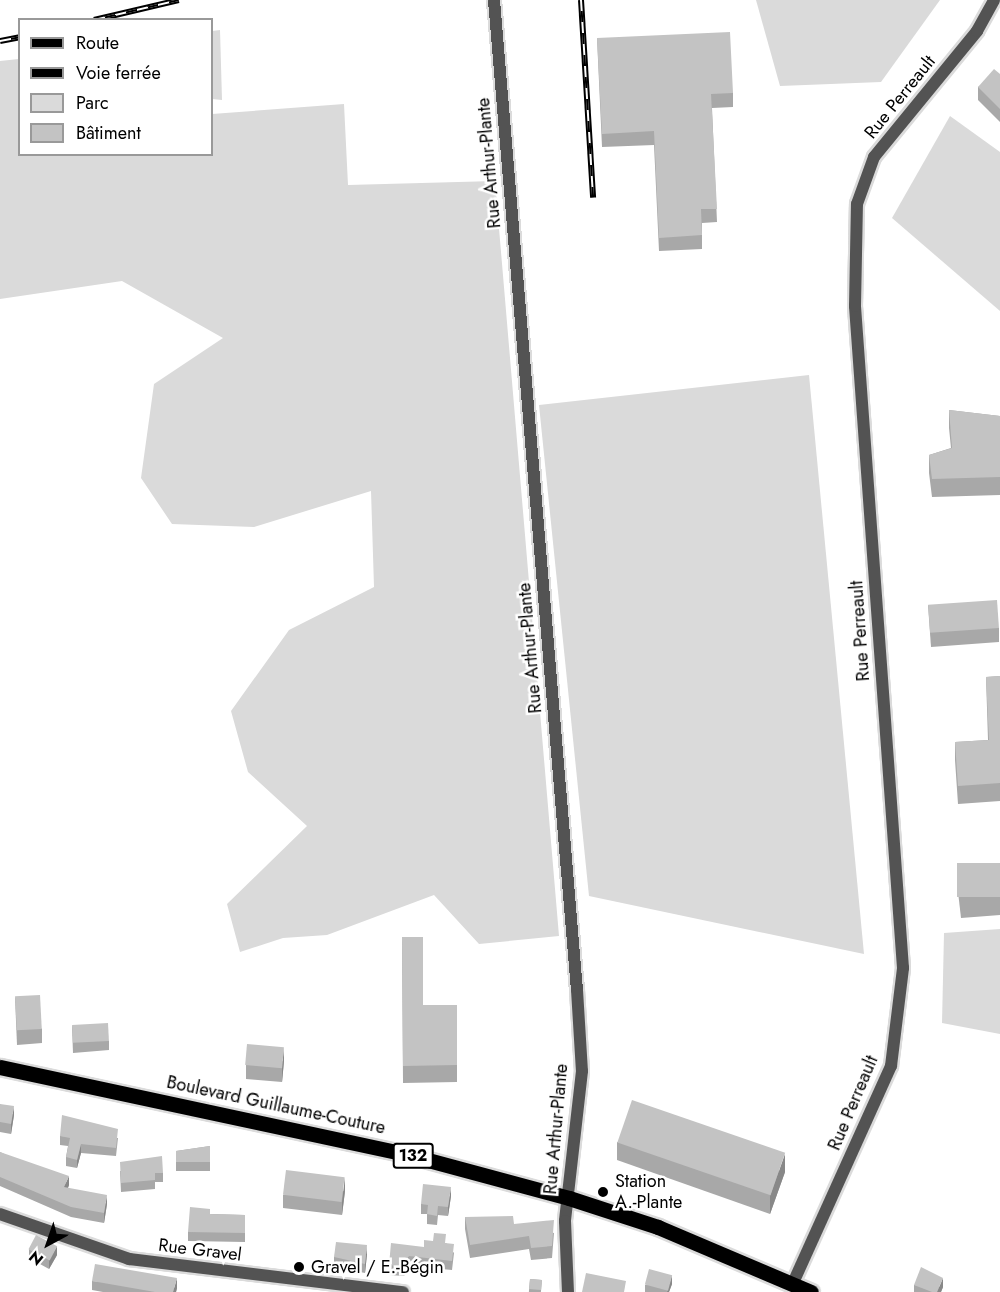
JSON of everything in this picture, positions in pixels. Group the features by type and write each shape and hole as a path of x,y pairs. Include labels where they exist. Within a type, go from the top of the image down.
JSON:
{"main road":[{"name":"Boulevard Guillaume-Couture","path":"0,1067 402,1153 569,1198 658,1227 811,1292"}],"street":[{"name":"Rue Arthur-Plante","path":"494,0 582,1071 569,1198 568,1292"},
{"name":"Rue Perreault","path":"793,1283 891,1066 903,968 855,306 856,204 874,157 977,31 994,0"},
{"name":"Rue Gravel","path":"0,1214 129,1259 367,1290 403,1292"}],"green space":[{"path":"756,0 940,0 881,82 780,86"},
{"path":"220,30 222,100 213,99 213,31"},
{"path":"18,59 18,156 213,156 213,114 344,104 348,185 495,181 559,936 479,944 434,895 327,935 283,938 240,952 227,904 307,826 248,772 231,711 289,630 374,587 371,491 254,527 172,524 141,478 154,384 223,338 122,281 0,299 0,61"},
{"path":"950,116 1000,152 1000,311 892,218"},
{"path":"809,375 864,954 589,896 539,405"},
{"path":"1000,929 1000,1034 942,1023 944,933"}],"building":[{"path":"730,32 733,93 711,94 717,209 701,209 702,235 659,238 654,131 602,134 597,38"},
{"path":"994,69 1000,74 1000,109 978,87"},
{"path":"949,410 1000,416 1000,477 932,479 929,455 952,448"},
{"path":"997,600 999,628 930,633 928,605"},
{"path":"1000,676 1000,783 958,786 955,742 989,740 986,677"},
{"path":"957,863 1000,863 1000,897 957,897"},
{"path":"402,937 423,937 423,1005 457,1005 457,1065 403,1066"},
{"path":"40,995 42,1029 17,1030 15,996"},
{"path":"108,1023 109,1041 73,1043 72,1025"},
{"path":"247,1044 284,1047 282,1068 245,1065"},
{"path":"632,1100 785,1153 771,1195 617,1143"},
{"path":"0,1104 14,1106 11,1124 0,1122"},
{"path":"62,1115 118,1129 116,1148 81,1144 77,1160 66,1157 70,1138 60,1136"},
{"path":"210,1146 210,1162 176,1162 176,1151"},
{"path":"0,1152 69,1176 64,1187 107,1195 104,1213 71,1207 0,1177"},
{"path":"162,1156 163,1173 155,1173 155,1180 121,1183 120,1162"},
{"path":"286,1170 345,1177 342,1202 283,1195"},
{"path":"423,1184 451,1187 448,1207 438,1206 437,1216 427,1214 428,1205 421,1204"},
{"path":"190,1207 210,1209 210,1214 245,1215 245,1233 188,1232"},
{"path":"513,1216 514,1224 554,1220 552,1246 531,1248 529,1236 470,1245 465,1217"},
{"path":"434,1233 446,1234 445,1243 454,1244 452,1261 409,1256 404,1267 389,1265 391,1243 424,1247 424,1240 433,1241"},
{"path":"36,1235 57,1246 50,1260 28,1249"},
{"path":"336,1242 367,1245 365,1264 334,1257"},
{"path":"95,1264 177,1278 173,1292 155,1292 92,1281"},
{"path":"921,1267 943,1278 937,1292 914,1285"},
{"path":"649,1269 672,1275 668,1291 645,1284"},
{"path":"586,1273 626,1281 624,1292 582,1292"},
{"path":"530,1279 542,1280 541,1290 529,1289"}],"railway":[{"path":"102,18 179,0"},
{"path":"581,0 593,198"},
{"path":"0,41 18,37"}],"place":[{"name":"Station A.-Plante","path":"603,1192"},
{"name":"Gravel / E.-Bégin","path":"299,1267"}]}
